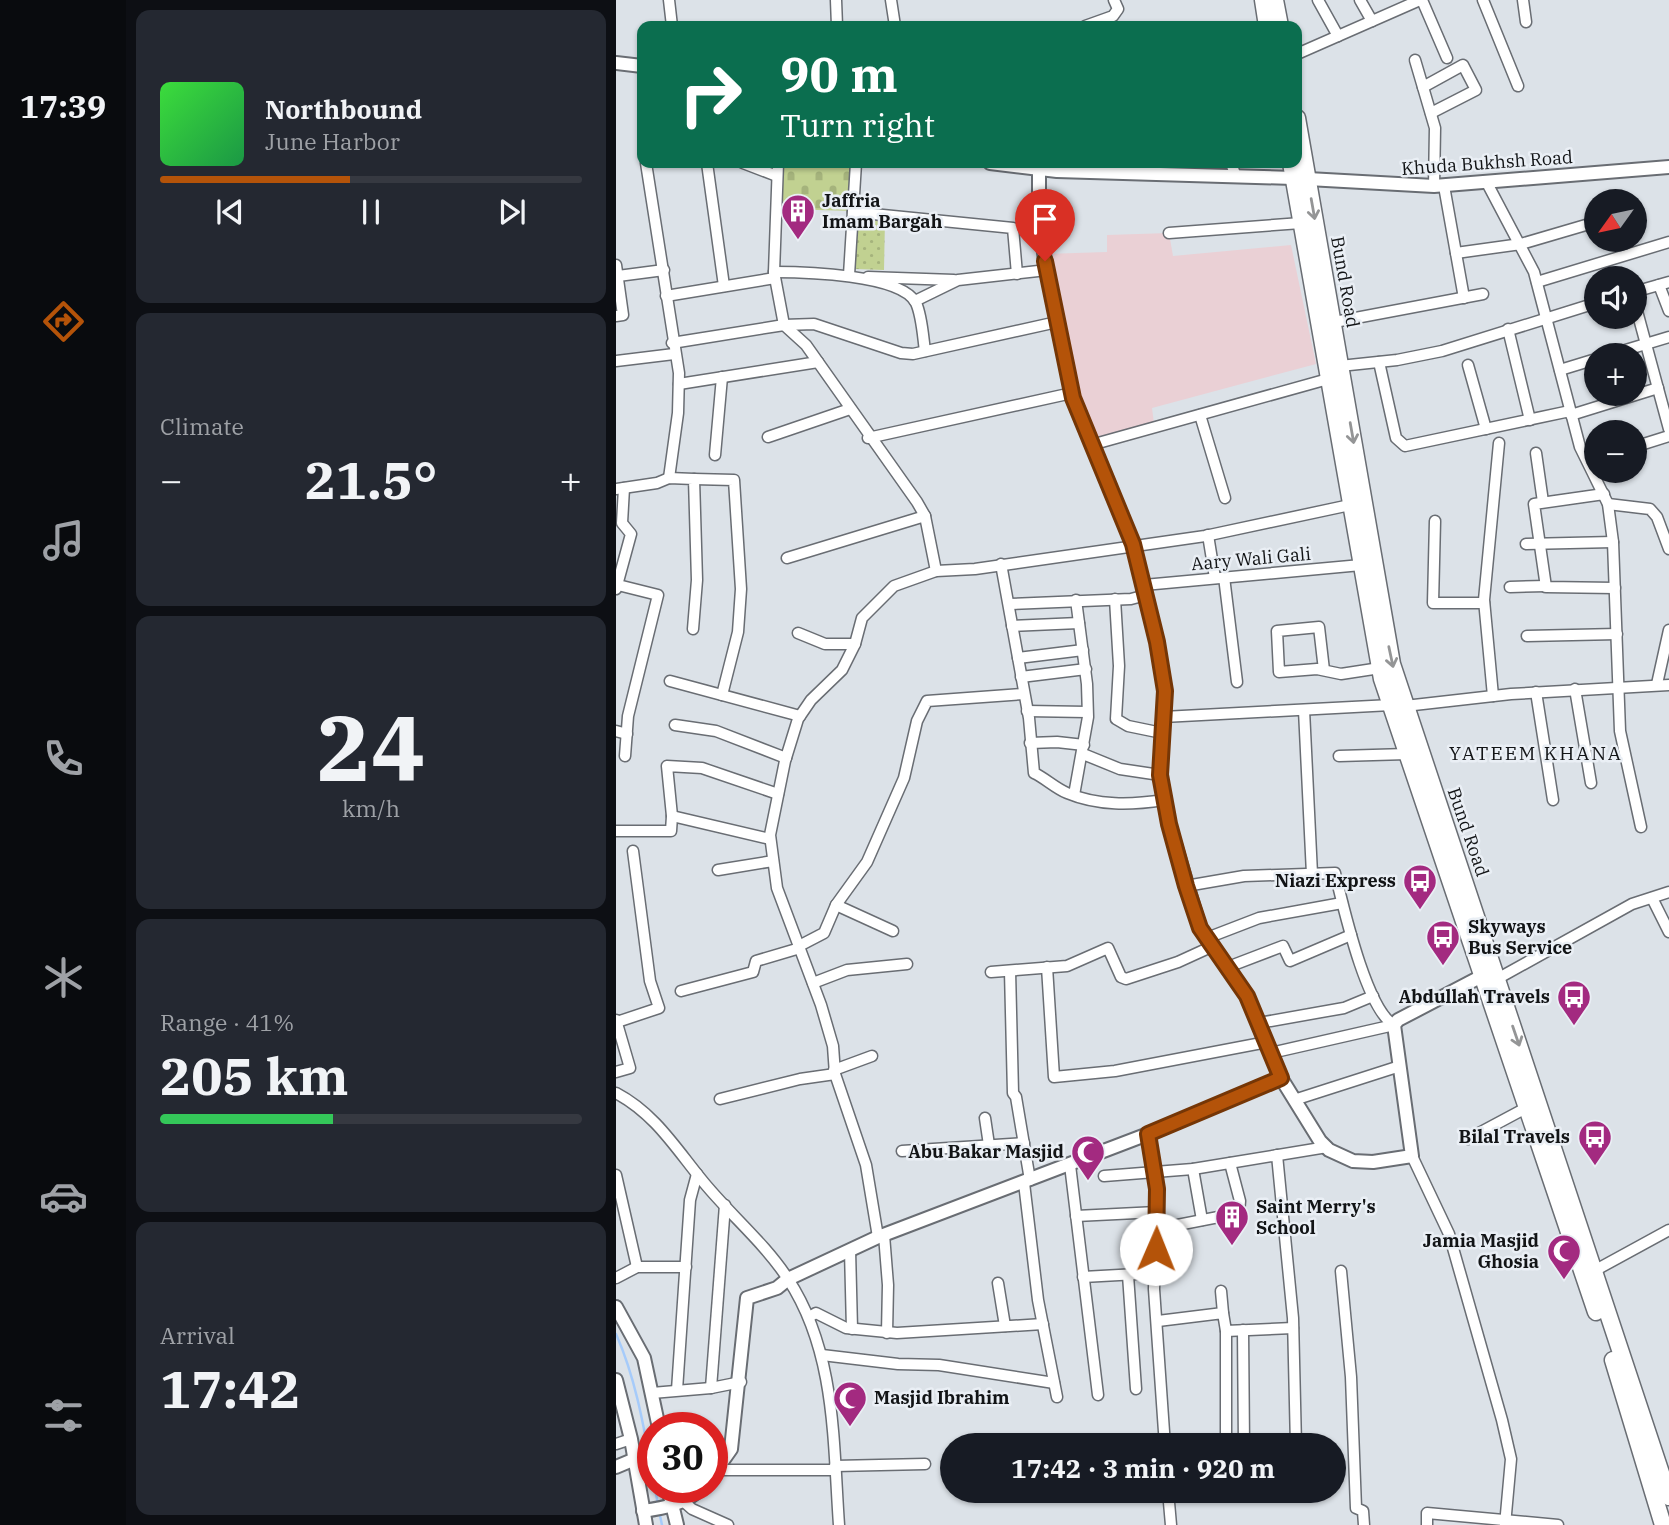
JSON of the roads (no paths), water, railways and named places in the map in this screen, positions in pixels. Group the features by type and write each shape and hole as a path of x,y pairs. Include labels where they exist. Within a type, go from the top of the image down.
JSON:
{"main road":[{"path":"1263,0 1266,21"},
{"path":"1275,0 1279,21"},
{"name":"Bund Road","path":"1297,173 1301,223 1326,324 1340,366 1407,754 1594,1271 1656,1477 1663,1525"},
{"name":"Bund Road","path":"1297,173 1326,324 1328,379 1380,668 1398,705 1490,978 1526,1108 1611,1355 1656,1477 1669,1497"}],"street":[{"path":"669,0 671,21"},
{"path":"836,0 837,21"},
{"path":"891,0 894,21"},
{"path":"1100,21 1113,16 1118,9 1114,0"},
{"path":"1318,0 1338,36"},
{"path":"1360,0 1372,21"},
{"path":"1302,52 1372,21 1404,3 1421,0 1447,58"},
{"path":"1483,0 1518,86"},
{"path":"1523,0 1526,22"},
{"path":"1415,60 1435,128 1439,186 1464,298"},
{"path":"616,63 637,65"},
{"path":"1423,87 1463,65 1476,90 1431,113"},
{"name":"Khuda Bukhsh Road","path":"1145,168 1233,169 1439,186 1669,167"},
{"path":"647,168 664,270 678,384 678,413 669,478"},
{"path":"708,168 724,286"},
{"path":"756,168 777,176"},
{"path":"778,168 775,275 784,325 806,345 925,516 936,570"},
{"path":"854,276 856,168"},
{"path":"1039,168 1039,212 1046,270 1072,393 1133,544 1145,590 1165,691 1160,775 1164,800 1186,886 1200,928 1228,968 1259,1023 1281,1078 1326,1147 1353,1161 1373,1162 1412,1156"},
{"path":"1487,183 1521,244 1536,282 1571,413 1584,443"},
{"path":"853,212 1013,228 1017,274"},
{"path":"1169,233 1301,223"},
{"path":"1456,253 1521,244 1584,226"},
{"path":"1536,282 1669,242"},
{"path":"616,265 623,315 616,316"},
{"path":"618,276 664,270"},
{"path":"666,296 775,275 958,281 1046,270"},
{"path":"854,276 899,291 915,301 925,351"},
{"path":"915,301 958,281"},
{"path":"1647,288 1664,283 1669,311"},
{"path":"1326,324 1483,294"},
{"path":"1340,366 1442,351 1584,306"},
{"path":"616,361 784,325 814,324 901,353 925,351 1057,322"},
{"path":"1508,329 1530,420"},
{"path":"1647,344 1669,337"},
{"path":"1647,348 1669,429"},
{"path":"678,384 818,362"},
{"path":"1379,362 1396,438 1405,446 1571,413 1658,388"},
{"path":"1560,370 1584,363"},
{"path":"1468,365 1486,429"},
{"path":"715,455 722,377"},
{"path":"1091,445 1328,379"},
{"path":"869,438 1072,393"},
{"path":"768,437 850,409"},
{"path":"1200,415 1225,498"},
{"path":"1647,443 1669,436"},
{"path":"1493,696 1484,603 1499,443"},
{"path":"1536,453 1543,502"},
{"path":"625,756 628,716 658,595 617,587 631,534 622,523 620,488 669,478 734,480 741,589 738,632 722,695"},
{"path":"693,629 697,580 694,479"},
{"path":"1600,483 1606,499 1613,542 1620,731 1641,827"},
{"path":"1546,586 1534,504 1606,499 1650,509 1657,517 1669,549"},
{"path":"887,1333 888,1284 866,1165 834,1072 833,1046 813,982 777,888 773,861 771,839 778,794 800,716 811,700 842,670 855,645 862,618 894,586 936,570 1001,564 1208,535 1350,505"},
{"path":"787,558 925,516"},
{"path":"1435,521 1433,603 1484,603"},
{"path":"1208,535 1220,578 1237,682"},
{"path":"1526,544 1613,542"},
{"path":"1001,564 1027,711 1034,773 1074,795 1126,805 1164,800"},
{"name":"Aary Wali Gali","path":"1009,604 1115,599 1145,590 1220,578 1361,565"},
{"path":"1510,587 1615,588"},
{"path":"1115,599 1119,666 1116,719 1128,726 1162,733"},
{"path":"1074,795 1087,712 1086,669 1076,600"},
{"path":"1012,626 1079,623"},
{"path":"1324,670 1319,627 1277,631 1279,672 1324,670 1341,674 1380,668"},
{"path":"1657,684 1669,630"},
{"path":"799,633 825,644 855,645"},
{"path":"1527,636 1617,634"},
{"path":"1018,658 1083,650"},
{"path":"1021,677 1086,669"},
{"path":"670,681 800,716"},
{"path":"1163,717 1398,705 1575,689 1669,685"},
{"path":"1575,689 1591,783"},
{"path":"1536,692 1553,800"},
{"path":"681,991 753,972 756,961 799,947 824,933 836,905 867,862 888,815 904,778 920,711 927,701 1023,694"},
{"path":"1304,710 1312,874"},
{"path":"1027,711 1087,712"},
{"path":"675,725 716,730 786,758"},
{"path":"616,731 627,734"},
{"path":"1030,743 1057,742 1083,750 1120,769 1160,775"},
{"path":"1339,756 1407,754"},
{"path":"616,831 671,831 673,816 667,766 702,768 778,794"},
{"path":"673,816 771,839"},
{"path":"616,1072 630,1068 616,1021 659,1008 650,981 633,851"},
{"path":"718,870 773,861"},
{"path":"1186,886 1244,877 1335,873 1351,935 1373,996 1387,1021 1394,1025"},
{"path":"1047,967 1054,1077 1128,1069 1394,1025 1398,1020 1490,978 1632,904 1669,892"},
{"path":"1652,898 1669,932"},
{"path":"991,972 1067,966 1108,948 1121,977 1126,979 1178,962 1210,942 1259,918 1342,903"},
{"path":"836,905 893,932"},
{"path":"1228,968 1283,946 1290,961 1351,935"},
{"path":"813,982 856,968 907,964"},
{"path":"1010,971 1013,1093 1024,1143 1043,1324 1057,1397"},
{"path":"1259,1023 1344,1008 1373,996"},
{"path":"1394,1025 1412,1156 1430,1189 1448,1234 1511,1458 1505,1522"},
{"path":"720,1099 834,1072 872,1056"},
{"path":"1294,1100 1400,1066"},
{"path":"728,1455 732,1449 741,1382 747,1298 777,1288 788,1279 881,1236 1148,1134 1281,1078"},
{"path":"616,1093 665,1131 697,1174 788,1279 809,1317 822,1355 839,1525"},
{"path":"1468,1139 1526,1108"},
{"path":"985,1118 989,1145"},
{"path":"1148,1134 1157,1212 1155,1273 1164,1433"},
{"path":"902,1151 1024,1143"},
{"path":"1104,1176 1194,1169 1326,1147"},
{"path":"1277,1155 1293,1328 1296,1433"},
{"path":"1157,1230 1239,1213 1240,1201 1230,1163"},
{"path":"1070,1164 1098,1395"},
{"path":"1194,1169 1202,1220"},
{"path":"677,1390 690,1200 697,1174"},
{"path":"616,1175 637,1267"},
{"path":"711,1388 724,1205"},
{"path":"1076,1216 1157,1212"},
{"path":"1594,1271 1669,1230"},
{"path":"616,1238 628,1234"},
{"path":"850,1250 852,1329"},
{"path":"616,1278 637,1267 686,1266"},
{"path":"1342,1271 1356,1508 1363,1511 1364,1525"},
{"path":"1083,1277 1155,1273"},
{"path":"1128,1275 1136,1389"},
{"path":"998,1283 1005,1326"},
{"path":"1221,1291 1226,1331 1226,1433"},
{"path":"616,1307 642,1353 656,1412"},
{"path":"809,1317 816,1313 833,1324 887,1333 1043,1324"},
{"path":"1158,1321 1223,1313"},
{"path":"1226,1331 1293,1328"},
{"path":"1243,1330 1244,1433"},
{"path":"822,1355 898,1364 939,1365 1054,1383"},
{"path":"616,1380 647,1511 646,1525"},
{"path":"652,1393 711,1388 741,1382"},
{"path":"616,1444 631,1439"},
{"path":"616,1467 635,1460"},
{"path":"728,1472 925,1464"},
{"path":"1169,1503 1171,1525"},
{"path":"647,1511 675,1504 728,1525"},
{"path":"675,1504 677,1525"},
{"path":"1427,1525 1427,1513 1558,1525"}],"waterway":[{"path":"616,1334 640,1412"},
{"path":"659,1511 662,1525"}],"place":[{"name":"Jaffria Imam Bargah","path":"798,241"},
{"name":"Niazi Express","path":"1420,911"},
{"name":"Skyways Bus Service","path":"1443,967"},
{"name":"Abdullah Travels","path":"1574,1027"},
{"name":"Bilal Travels","path":"1595,1167"},
{"name":"Abu Bakar Masjid","path":"1088,1182"},
{"name":"Saint Merry's School","path":"1232,1247"},
{"name":"Jamia Masjid Ghosia","path":"1564,1281"},
{"name":"Masjid Ibrahim","path":"850,1428"}],"district":[{"name":"YATEEM KHANA","path":"1536,753"}]}
